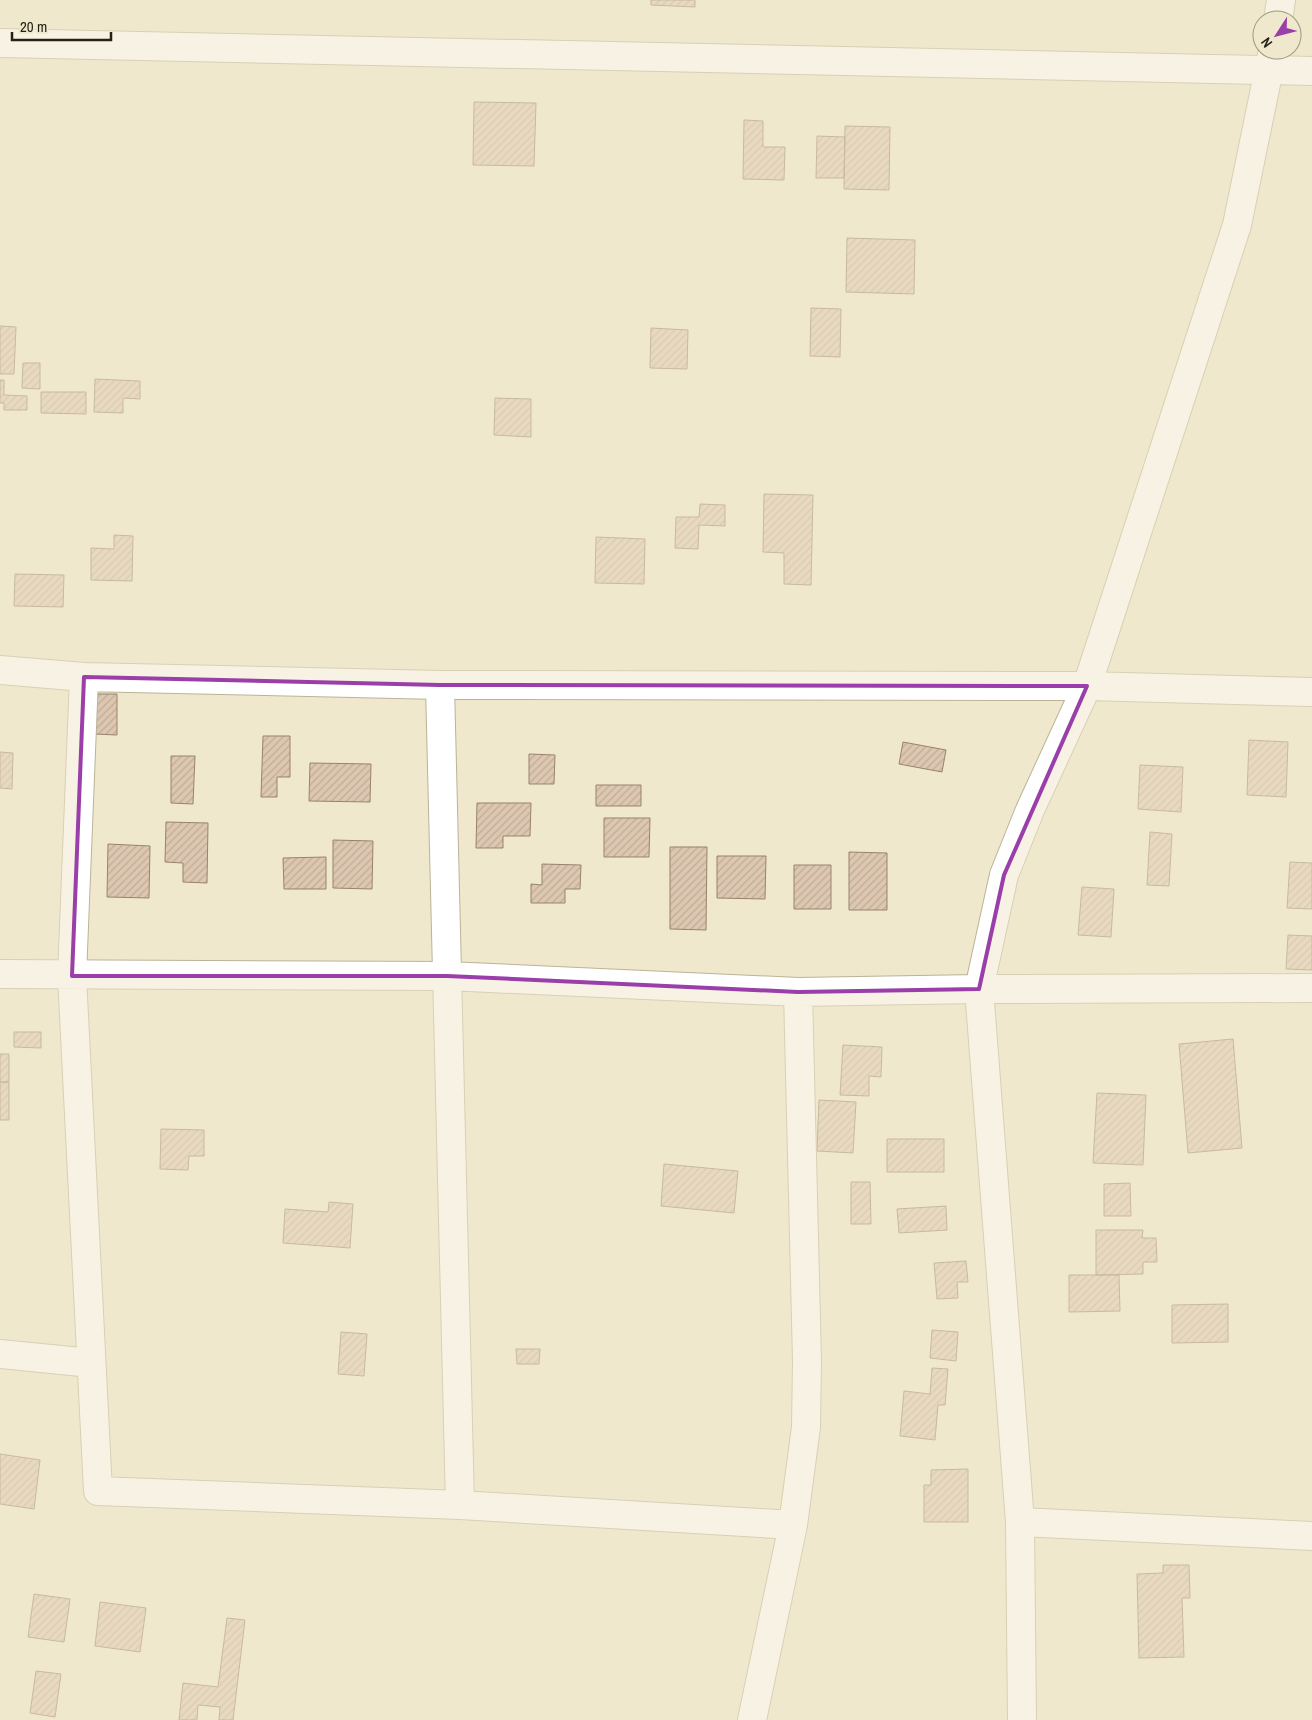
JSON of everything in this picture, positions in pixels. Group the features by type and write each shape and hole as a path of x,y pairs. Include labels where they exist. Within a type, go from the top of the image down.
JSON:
{"street":[{"path":"0,43 1252,60"},
{"path":"1022,1720 1020,1522 979,989 1004,875 1030,810 1087,686 1237,225 1272,60 1312,71"},
{"path":"0,670 84,677 440,685 1087,686 1312,692"},
{"path":"84,677 72,976 98,1490 460,1505 793,1525"},
{"path":"440,685 460,1505"},
{"path":"0,974 72,976 447,976 798,992 979,989 1312,988"},
{"path":"752,1720 793,1525 806,1428 807,1380 798,992"},
{"path":"0,1354 91,1363"},
{"path":"1020,1522 1312,1536"}],"highlighted area":[{"path":"84,677 440,685 1087,686 1004,875 979,989 798,992 447,976 72,976"}],"building":[{"path":"651,0 695,0 695,7 651,5"},
{"path":"474,102 536,103 534,166 473,165"},
{"path":"744,120 763,121 763,147 785,147 784,180 743,179"},
{"path":"845,126 890,127 889,190 844,189"},
{"path":"817,136 845,137 844,178 816,178"},
{"path":"847,238 915,240 914,294 846,292"},
{"path":"811,308 841,309 840,357 810,356"},
{"path":"0,326 16,327 14,374 0,374"},
{"path":"651,328 688,330 687,369 650,368"},
{"path":"23,363 40,363 40,389 22,388"},
{"path":"95,379 140,381 140,399 123,398 123,413 94,412"},
{"path":"0,380 4,380 4,395 27,396 27,410 4,410 4,403 0,403"},
{"path":"41,392 86,392 86,414 41,413"},
{"path":"495,398 531,399 531,437 494,435"},
{"path":"764,494 813,495 811,585 784,584 784,553 763,552"},
{"path":"700,504 725,505 725,526 699,525 698,549 675,548 676,517 699,517"},
{"path":"114,535 133,536 132,581 91,580 91,548 114,549"},
{"path":"596,537 645,539 644,584 595,583"},
{"path":"15,574 64,575 63,607 14,606"},
{"path":"95,694 117,694 117,735 94,734"},
{"path":"263,736 290,736 290,777 277,777 277,797 261,797"},
{"path":"1249,740 1288,742 1286,797 1247,795"},
{"path":"903,742 946,750 942,772 899,764"},
{"path":"0,752 13,753 12,789 0,788"},
{"path":"529,754 555,755 554,784 529,784"},
{"path":"171,756 195,756 193,804 171,803"},
{"path":"310,763 371,764 370,802 309,801"},
{"path":"1140,765 1183,767 1181,812 1138,809"},
{"path":"596,785 641,785 641,806 596,806"},
{"path":"477,803 531,803 530,836 503,836 503,848 476,848"},
{"path":"604,818 650,818 649,857 604,857"},
{"path":"166,822 208,823 207,883 183,882 183,863 165,862"},
{"path":"1150,832 1172,834 1169,886 1147,885"},
{"path":"333,840 373,841 372,889 333,888"},
{"path":"108,844 150,846 149,898 107,897"},
{"path":"670,847 707,847 706,930 670,929"},
{"path":"849,852 887,853 887,910 849,910"},
{"path":"717,856 766,856 765,899 717,898"},
{"path":"326,857 326,889 284,889 283,858"},
{"path":"1290,862 1312,863 1312,909 1287,908"},
{"path":"542,864 581,865 580,889 565,889 565,903 531,903 531,884 542,885"},
{"path":"794,865 831,865 831,909 794,909"},
{"path":"1082,887 1114,889 1111,937 1078,935"},
{"path":"1288,935 1312,936 1312,970 1286,969"},
{"path":"14,1032 41,1032 41,1048 14,1047"},
{"path":"1233,1039 1242,1148 1188,1153 1179,1044"},
{"path":"843,1045 882,1047 881,1077 869,1076 869,1096 840,1095"},
{"path":"0,1054 9,1054 9,1082 0,1082"},
{"path":"0,1082 9,1082 9,1120 0,1120"},
{"path":"1097,1093 1146,1095 1143,1165 1093,1163"},
{"path":"819,1100 856,1102 853,1153 817,1151"},
{"path":"161,1129 204,1130 204,1156 189,1156 188,1170 160,1169"},
{"path":"887,1139 944,1139 944,1172 887,1172"},
{"path":"664,1164 738,1171 734,1213 661,1206"},
{"path":"851,1182 870,1182 871,1224 851,1224"},
{"path":"1130,1183 1131,1216 1104,1216 1104,1184"},
{"path":"329,1202 353,1204 350,1248 283,1243 285,1209 328,1212"},
{"path":"946,1206 947,1230 899,1233 897,1209"},
{"path":"1096,1230 1143,1230 1142,1238 1156,1238 1157,1262 1143,1262 1143,1274 1096,1275"},
{"path":"966,1261 968,1282 957,1282 958,1298 937,1299 934,1263"},
{"path":"1069,1275 1119,1275 1120,1311 1069,1312"},
{"path":"1228,1304 1228,1342 1172,1343 1172,1305"},
{"path":"932,1330 958,1332 956,1361 930,1358"},
{"path":"341,1332 367,1334 364,1376 338,1374"},
{"path":"516,1349 540,1349 539,1364 517,1364"},
{"path":"932,1368 948,1369 945,1405 938,1405 935,1440 900,1436 904,1391 930,1394"},
{"path":"0,1454 40,1460 34,1509 0,1504"},
{"path":"968,1469 968,1522 924,1522 924,1485 931,1485 931,1470"},
{"path":"1163,1565 1189,1565 1190,1598 1182,1598 1184,1657 1139,1658 1137,1574 1163,1573"},
{"path":"34,1594 70,1599 64,1642 28,1637"},
{"path":"100,1602 146,1608 140,1652 95,1646"},
{"path":"227,1618 245,1620 233,1720 219,1720 220,1707 198,1705 197,1720 179,1720 183,1683 218,1687"},
{"path":"36,1671 61,1674 55,1717 30,1713"}]}
